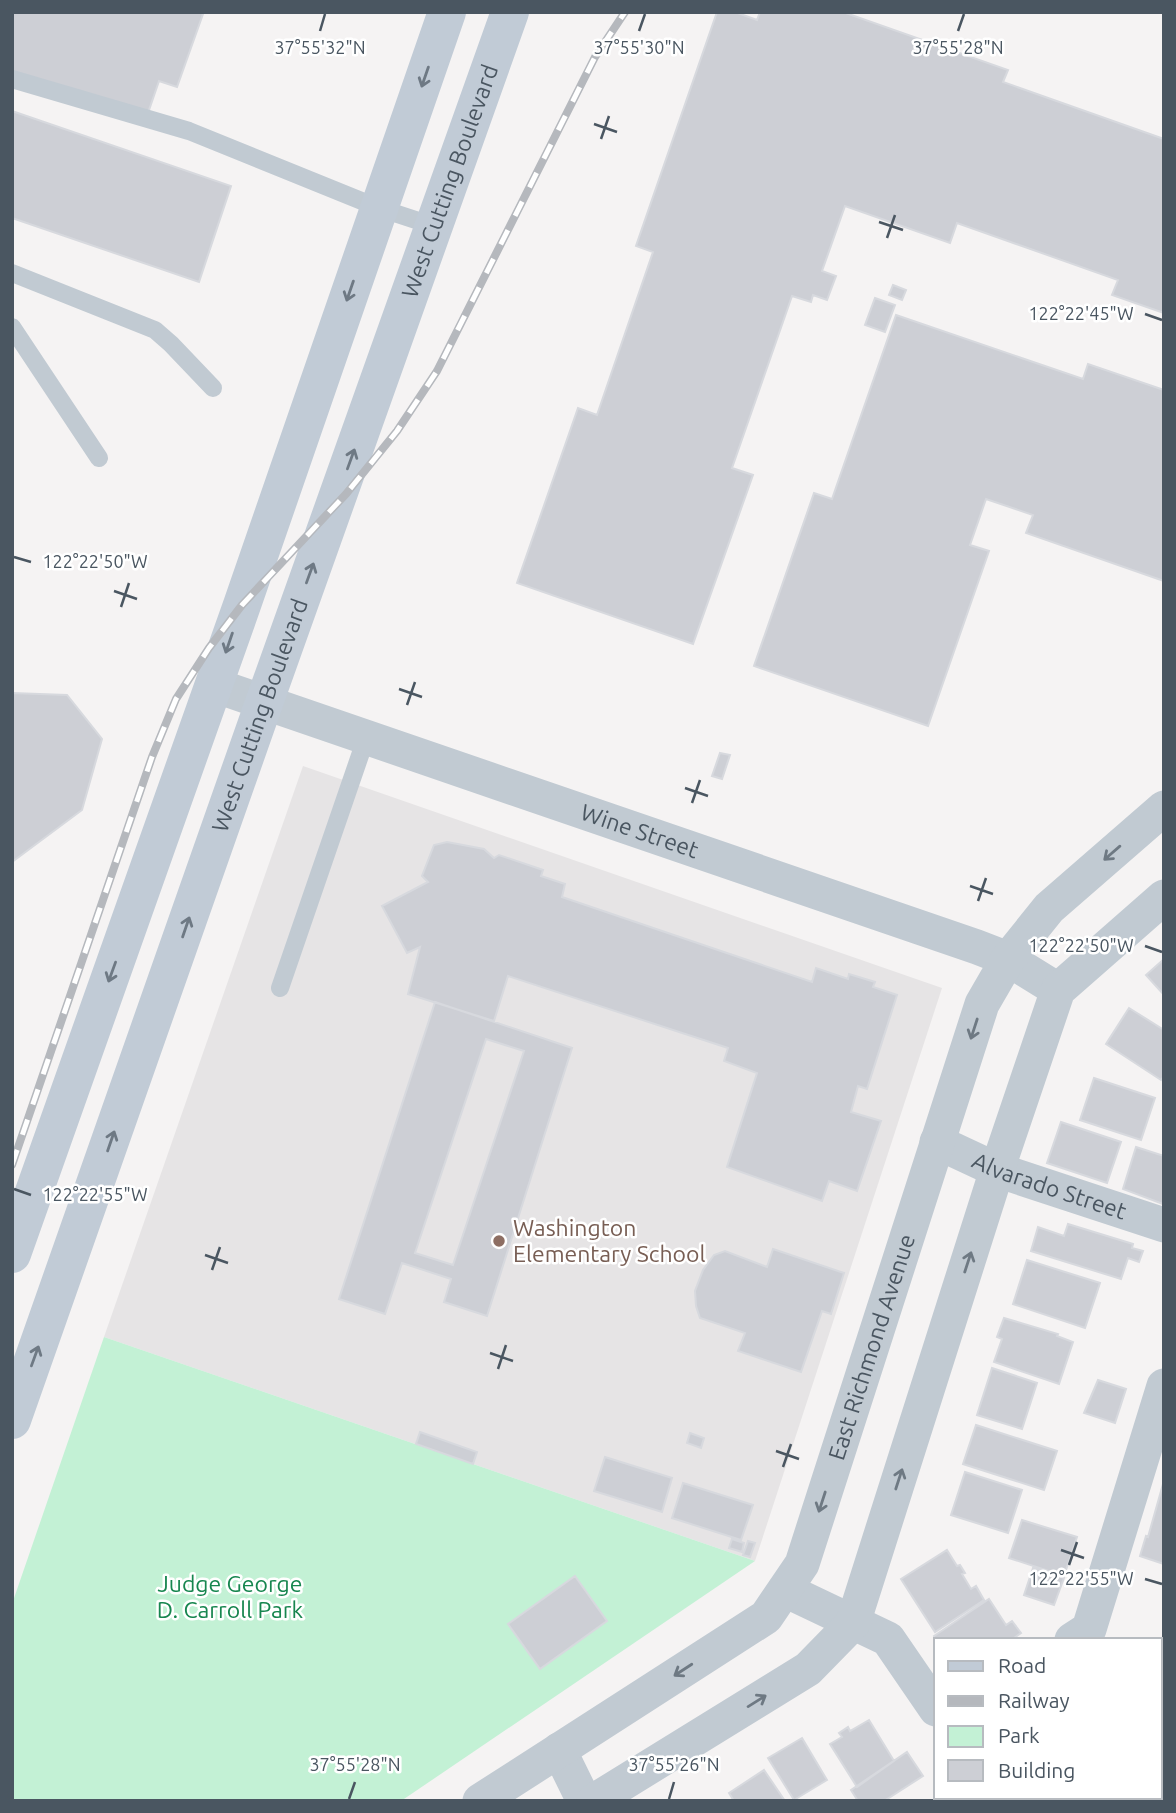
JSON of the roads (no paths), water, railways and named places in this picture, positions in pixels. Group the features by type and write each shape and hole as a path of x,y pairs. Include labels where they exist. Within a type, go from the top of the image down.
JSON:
{"street":[{"path":"12,1255 214,685 447,12"},
{"name":"West Cutting Boulevard","path":"12,1420 434,226 504,14"},
{"name":"Wine Street","path":"214,685 1009,959 1058,990"},
{"name":"East Richmond Avenue","path":"480,1801 766,1617 785,1590 802,1564 982,1004 1009,959 1049,908 1164,808"},
{"path":"594,1801 808,1670 853,1623 997,1170 1058,990 1164,897"},
{"name":"Alvarado Street","path":"937,1142 997,1170 1164,1225"},
{"path":"1075,1638 1089,1629 1164,1386"},
{"path":"785,1590 888,1639 934,1706"},
{"path":"559,1750 584,1801"}],"lane":[{"path":"12,79 189,131 379,208 434,226"},
{"path":"12,273 155,330 214,388"},
{"path":"12,327 99,458"},
{"path":"280,988 366,738"}],"railway":[{"path":"12,1165 152,757 176,699 209,648 242,605 346,494 397,431 437,371 595,57 625,12"}],"place":[{"name":"Washington Elementary School","path":"499,1241"}],"park label":[{"name":"Judge George D. Carroll Park","path":"230,1597"}]}
